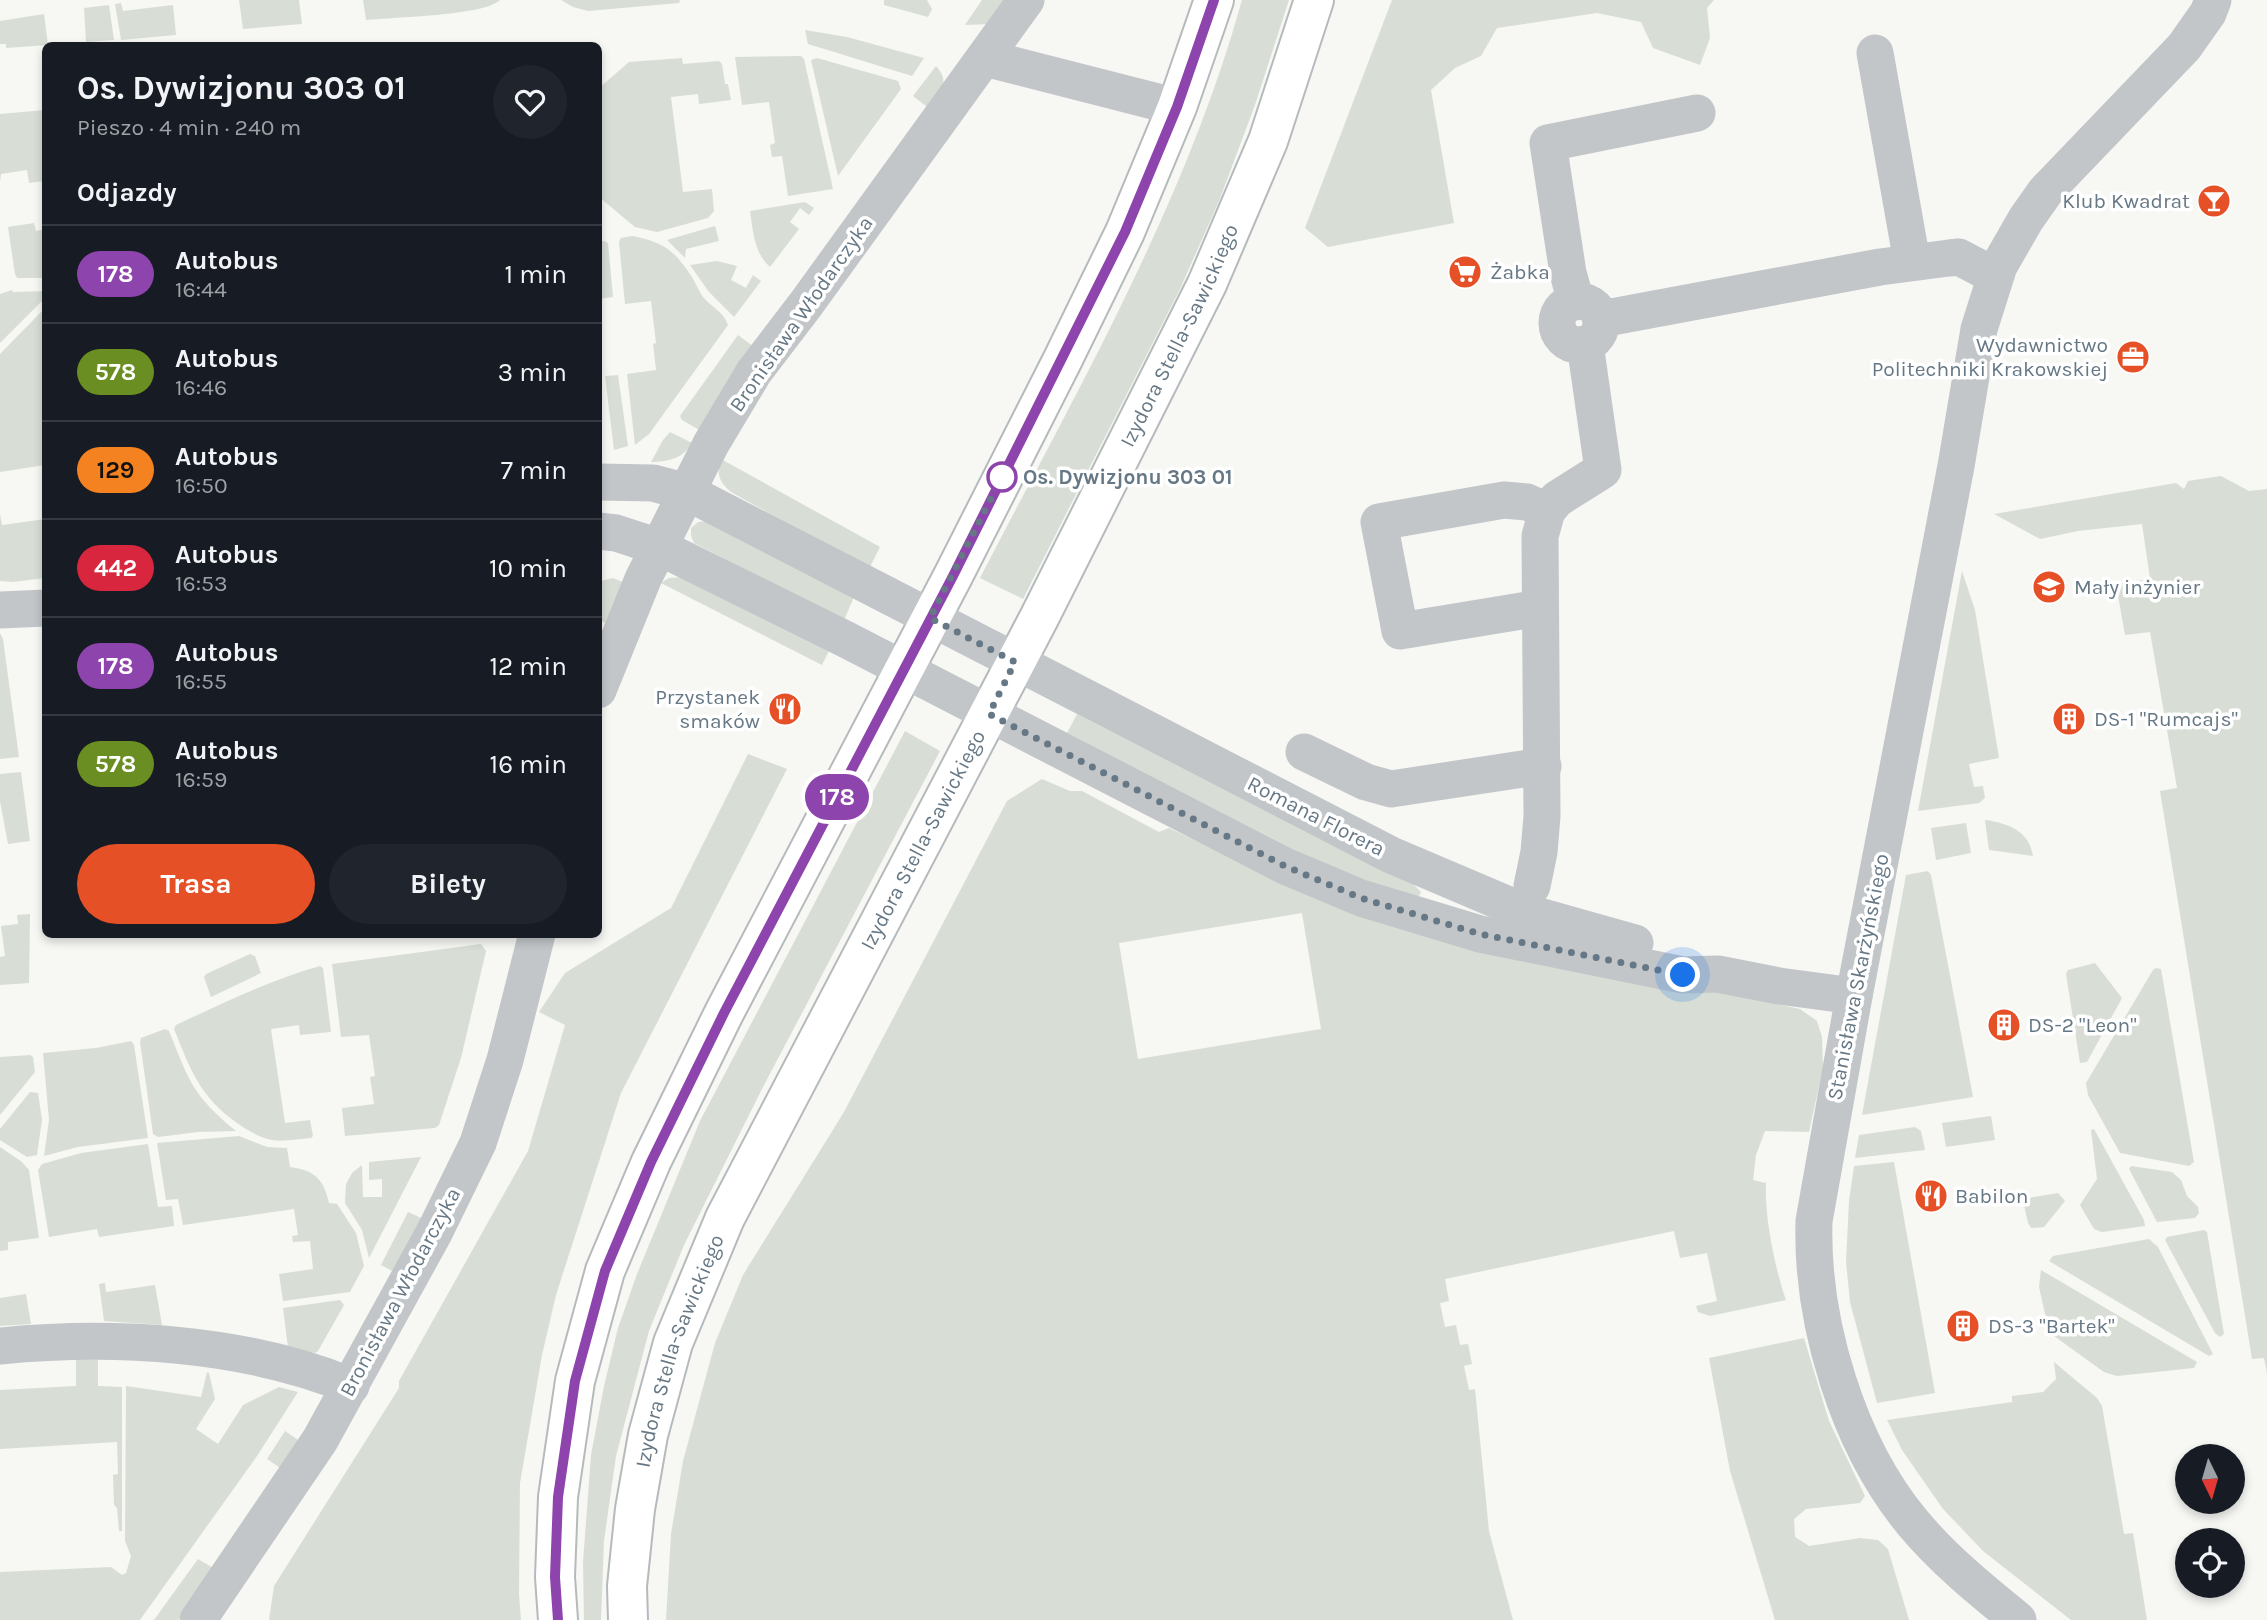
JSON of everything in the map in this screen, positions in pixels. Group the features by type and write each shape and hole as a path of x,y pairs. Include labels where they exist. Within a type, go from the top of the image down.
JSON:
{"main road":[{"path":"558,1620 555,1577 560,1484 575,1381 605,1271 651,1162 724,1013 1063,359 1125,232 1177,107 1214,0"},
{"name":"Izydora Stella-Sawickiego","path":"628,1620 627,1586 635,1509 648,1435 673,1343 725,1218 989,714 1207,284 1268,141 1314,0"}],"street":[{"name":"Bronisława Włodarczyka","path":"602,680 659,547 711,444 754,372 1026,0"},
{"name":"Stanisława Skarżyńskiego","path":"2018,1620 1965,1577 1905,1512 1870,1457 1840,1388 1830,1352 1816,1289 1814,1221 1854,996 1956,466 1979,329 1995,275 2026,219 2045,192 2166,68 2197,30 2211,7"},
{"path":"1875,53 1912,262"},
{"path":"985,58 1177,107"},
{"path":"1532,886 1539,852 1542,816 1540,536 1547,511 1557,499 1603,470 1587,322 1568,274 1548,143 1697,113"},
{"path":"1587,322 1912,262 1959,257 1995,275"},
{"name":"Romana Florera","path":"602,482 653,483 687,492 1391,855 1525,912 1686,958 1718,974"},
{"path":"1540,608 1400,631 1379,522 1504,500 1527,502 1547,511"},
{"name":"Romana Florera","path":"602,531 616,533 659,547 1285,866 1361,898 1480,934 1683,975 1718,974 1779,986 1854,996"},
{"path":"0,610 42,608"},
{"path":"1304,752 1366,782 1391,789 1543,766"},
{"name":"Bronisława Włodarczyka","path":"198,1620 320,1440 435,1231 478,1143 505,1060 536,938"},
{"path":"0,1346 113,1340 229,1352 315,1371 351,1387"}],"shaded area":[{"path":"239,0 299,0 302,24 243,29"},
{"path":"363,0 500,0 491,5 458,13 366,20"},
{"path":"561,0 680,0 679,3 588,11"},
{"path":"884,0 927,0 932,9 928,17 884,5"},
{"path":"982,0 1007,0 991,24 965,25"},
{"path":"1242,0 1289,0 1255,105 1219,201 1180,289 1023,599 980,578 1090,367 1160,223 1191,150"},
{"path":"1392,0 1714,0 1707,8 1710,38 1700,65 1653,48 1641,22 1597,13 1497,28 1481,56 1455,68 1431,90 1454,223 1328,247 1305,228"},
{"path":"121,3 123,11 173,5 176,35 121,40 115,4"},
{"path":"109,5 114,40 86,42 84,8"},
{"path":"44,14 48,42 42,42 42,45 6,48 6,44 0,44 0,21"},
{"path":"805,30 847,37 924,58 912,76 808,44"},
{"path":"801,56 804,59 833,189 788,196 782,156 772,157 770,145 775,143 769,102 742,105 735,57"},
{"path":"682,58 683,64 719,61 722,64 731,100 699,104 698,94 671,97 683,192 712,189 714,211 708,218 657,232 635,227 602,200 602,85 629,62"},
{"path":"817,58 898,81 901,89 838,176 811,60"},
{"path":"936,66 943,82 931,110 913,96"},
{"path":"42,110 42,181 29,183 27,170 1,174 0,182 0,114"},
{"path":"805,202 814,208 809,215 800,208 790,222 799,229 770,267 757,248 750,211"},
{"path":"34,223 36,231 42,230 42,278 17,278 8,227"},
{"path":"715,226 719,241 686,249 685,258 667,240"},
{"path":"632,236 660,244 674,254 703,297 728,325 649,434 635,445 627,374 656,370 653,344 656,343 651,301 625,304 619,242 621,238"},
{"path":"602,241 608,243 613,297 602,299"},
{"path":"717,261 737,266 731,280 746,288 753,275 761,281 734,317 709,292 690,265"},
{"path":"12,290 42,291 42,301 0,343 0,294"},
{"path":"42,311 42,465 0,472 0,354"},
{"path":"738,335 754,347 701,431 680,416"},
{"path":"618,375 628,446 614,450 605,376"},
{"path":"670,432 692,443 689,448 675,458 651,462 663,440"},
{"path":"721,459 880,547 869,569 731,492 720,477"},
{"path":"2221,476 2249,491 2267,489 2267,1373 2264,1358 2252,1359 2160,791 2177,788 2150,632 2125,635 2116,584 2150,579 2142,524 2078,531 2040,539 1994,514 2176,483 2184,489 2188,481"},
{"path":"0,514 2,525 42,519 42,578 0,581"},
{"path":"707,521 854,597 844,620 694,543 691,528 698,522"},
{"path":"1962,571 1975,610 1999,758 1969,764 1974,787 1983,786 1985,798 1979,803 1918,811"},
{"path":"684,577 829,651 822,665 661,583 669,578"},
{"path":"613,578 625,583 608,624 602,621 602,581"},
{"path":"0,633 19,757 0,759"},
{"path":"1077,714 1363,861 1412,883 1421,892 1419,896 1401,895 1302,854 1067,733"},
{"path":"905,731 940,751 763,1087 684,1245 649,1331 616,1456 604,1541 601,1620 584,1620 583,1562 591,1455 618,1328 637,1274 700,1121"},
{"path":"748,754 787,769 621,1093 556,1295 542,1355 520,1483 521,1620 269,1620 274,1586 399,1388 399,1381 528,1151 565,1025 539,1012 565,973 671,908"},
{"path":"21,772 30,841 8,844 0,801 0,774"},
{"path":"1042,779 1070,791 1082,791 1159,832 1169,828 1239,861 1710,990 1800,1009 1817,1021 1822,1037 1823,1068 1809,1132 1765,1131 1756,1155 1753,1180 1766,1183 1771,1242 1786,1300 1710,1316 1698,1312 1696,1306 1717,1301 1707,1253 1680,1258 1674,1231 1445,1279 1449,1301 1440,1303 1445,1327 1456,1325 1460,1345 1468,1344 1472,1364 1464,1366 1469,1390 1475,1389 1489,1531 1513,1620 666,1620 671,1534 683,1461 715,1343 743,1275 844,1112 1007,801","holes":["1302,913 1321,1029 1138,1059 1119,943"]},
{"path":"1985,820 2002,823 2022,834 2031,847 2033,856 1989,850"},
{"path":"1966,823 1971,853 1936,860 1931,828"},
{"path":"1928,871 1931,875 1973,1097 1862,1115 1906,875"},
{"path":"30,914 29,983 0,985 0,957 5,956 1,926 18,924 17,915"},
{"path":"481,944 486,951 461,1058 439,1125 435,1128 345,1136 342,1108 374,1104 370,1077 375,1076 369,1035 341,1037 332,964"},
{"path":"250,954 255,956 261,973 211,997 204,977 206,974"},
{"path":"2095,963 2122,998 2087,1062 2080,1063 2066,974 2068,970"},
{"path":"320,966 323,968 331,1032 300,1035 299,1025 271,1029 285,1123 310,1120 313,1136 286,1141 267,1139 241,1126 214,1103 191,1069 174,1029 176,1025 247,992"},
{"path":"2156,968 2161,969 2194,1162 2189,1166 2120,1153 2088,1095 2086,1083"},
{"path":"165,1029 169,1031 194,1087 210,1108 236,1131 158,1137 153,1134 140,1042 141,1038"},
{"path":"131,1041 134,1045 148,1138 78,1147 44,1156 49,1120 43,1053 96,1048"},
{"path":"0,1057 33,1057 35,1072 0,1115"},
{"path":"30,1092 38,1093 42,1120 37,1155 27,1157 0,1140 0,1129"},
{"path":"1991,1116 1995,1140 1946,1147 1942,1123"},
{"path":"1915,1127 1921,1131 1925,1150 1855,1158 1859,1135"},
{"path":"2094,1129 2145,1226 2102,1232 2094,1229 2080,1205 2097,1179 2091,1130"},
{"path":"239,1136 267,1147 287,1148 290,1167 312,1174 321,1182 329,1203 337,1204 356,1233 364,1266 350,1292 283,1301 279,1274 313,1269 310,1241 293,1242 292,1236 298,1235 294,1209 183,1225 178,1199 166,1200 157,1143"},
{"path":"148,1144 158,1207 172,1206 174,1226 99,1237 97,1229 49,1237 38,1170 42,1164 81,1153"},
{"path":"0,1147 29,1170 39,1238 8,1242 8,1250 0,1251"},
{"path":"421,1157 369,1258 362,1230 345,1203 346,1184 352,1173 362,1165 363,1197 382,1197 382,1179 369,1180 369,1162"},
{"path":"1894,1162 1935,1393 1877,1403 1850,1302 1846,1262 1849,1201 1854,1166"},
{"path":"2131,1166 2172,1172 2181,1180 2187,1196 2198,1207 2199,1213 2195,1218 2157,1222 2129,1169"},
{"path":"2058,1193 2065,1201 2044,1227 2031,1228 2024,1205 2028,1198"},
{"path":"408,1212 428,1221 400,1275 381,1265"},
{"path":"2204,1230 2207,1232 2224,1334 2220,1337 2215,1333 2165,1240 2167,1237"},
{"path":"2149,1239 2158,1247 2213,1354 2209,1356 2049,1261 2053,1256"},
{"path":"2041,1270 2197,1362 2194,1368 2117,1376 2104,1372 2054,1336 2048,1327 2039,1287"},
{"path":"105,1283 106,1292 155,1285 162,1325 104,1321 99,1284"},
{"path":"26,1294 31,1324 0,1326 0,1298"},
{"path":"340,1300 344,1305 318,1351 315,1353 288,1348 283,1308"},
{"path":"1804,1338 1829,1421 1865,1496 1860,1503 1806,1509 1794,1519 1795,1537 1809,1546 1860,1538 1878,1540 1888,1549 1909,1620 1775,1620 1730,1471 1709,1358"},
{"path":"76,1360 98,1360 98,1386 122,1387 122,1531 119,1531 117,1508 114,1505 113,1475 118,1474 117,1442 0,1449 0,1390 76,1386"},
{"path":"2054,1362 2097,1398 2102,1406 2124,1534 2133,1533 2147,1620 2071,1620 1983,1551 1943,1509 1902,1450 1887,1420 2012,1402 2012,1396 2043,1392 2056,1379"},
{"path":"207,1372 215,1399 196,1429 218,1444 243,1405 279,1387 298,1392 257,1456 140,1620 0,1620 0,1572 111,1567 122,1575 126,1573 131,1556 125,1541 126,1386 201,1397"},
{"path":"285,1431 301,1442 283,1470 267,1459"},
{"path":"198,1559 215,1569 178,1620 154,1620"}],"bus line":[{"name":"178","path":"558,1620 555,1577 558,1497 575,1381 605,1271 651,1162 724,1013 953,576 1125,232 1177,107 1214,0"}],"place":[{"name":"Klub Kwadrat","path":"2214,201"},
{"name":"Żabka","path":"1465,272"},
{"name":"Wydawnictwo Politechniki Krakowskiej","path":"2133,357"},
{"name":"Os. Dywizjonu 303 01","path":"1002,477"},
{"name":"Mały inżynier","path":"2049,587"},
{"name":"Przystanek smaków","path":"785,709"},
{"name":"DS-1 \"Rumcajs\"","path":"2069,719"},
{"name":"DS-2 \"Leon\"","path":"2004,1025"},
{"name":"Babilon","path":"1931,1196"},
{"name":"DS-3 \"Bartek\"","path":"1963,1326"}],"route":[{"path":"1002,477 930,618 1015,662 989,714 1285,866 1361,898 1480,934 1683,975"}]}
